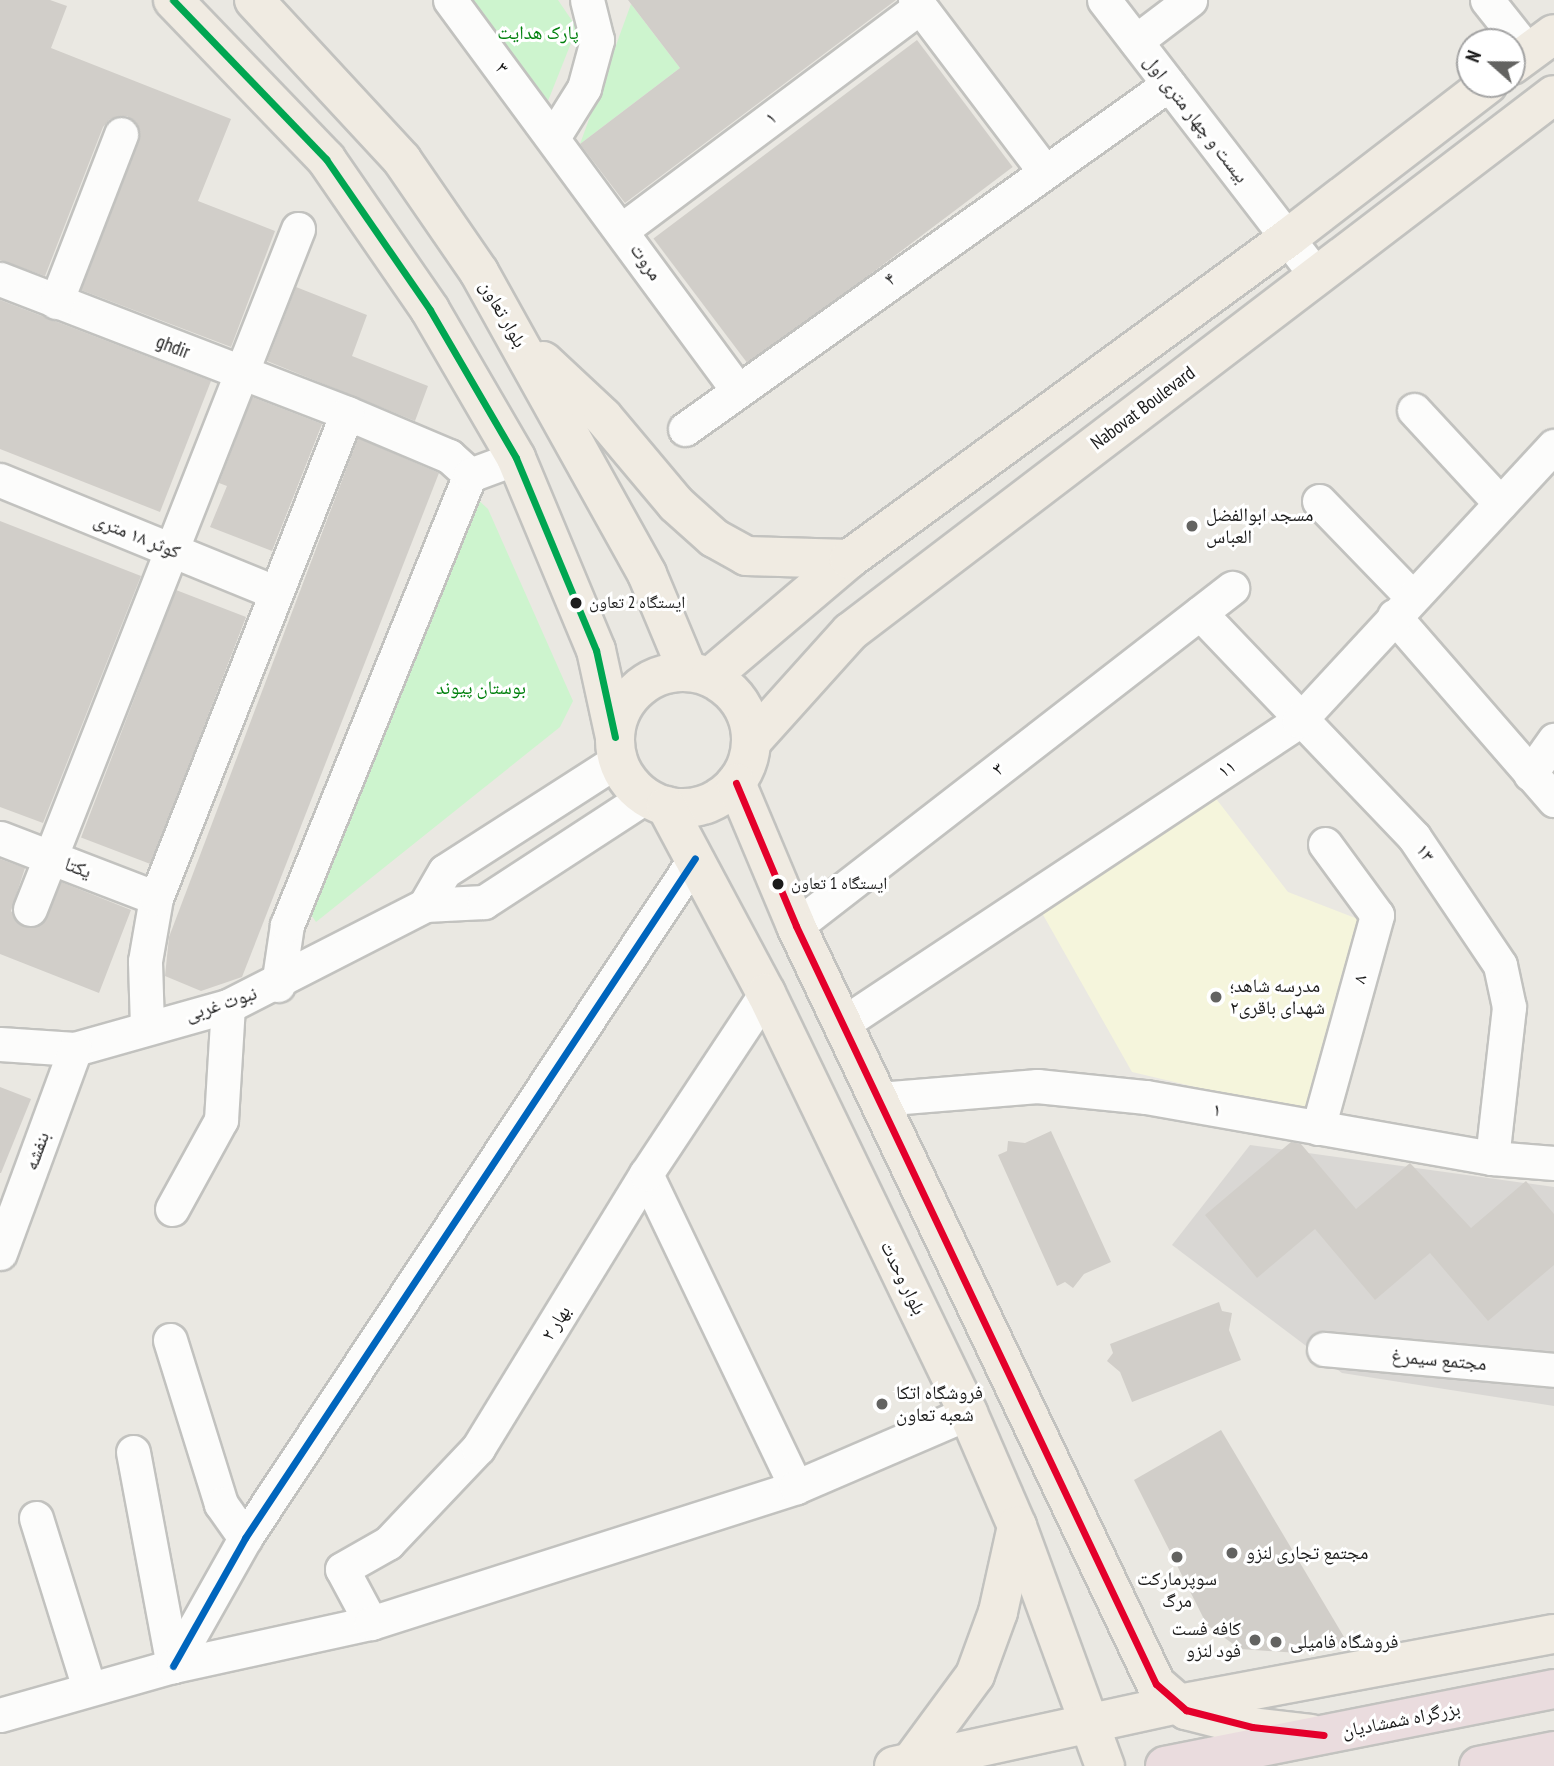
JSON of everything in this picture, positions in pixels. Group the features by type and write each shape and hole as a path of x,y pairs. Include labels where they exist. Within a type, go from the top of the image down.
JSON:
{"highway":[{"name":"بزرگراه شمشادیان","path":"1165,1766 1554,1689"},
{"path":"1479,1766 1554,1751"}],"main road":[{"path":"173,0 326,159 430,310 516,458 596,650 617,748 655,802 704,805 736,783 751,742 745,710 699,675 667,674 639,690 620,716 617,748"},
{"name":"بلوار تعاون","path":"254,0 402,160 517,338 648,574 699,675"},
{"name":"Nabovat Boulevard","path":"751,742 850,632 1554,94"},
{"path":"699,675 849,559 1288,238 1470,98"},
{"path":"517,338 603,417 676,504 714,538 746,555 849,559"},
{"path":"736,783 796,926 1156,1684 1179,1704 1252,1727 1324,1735"},
{"name":"بلوار وحدت","path":"655,802 695,858 766,993 968,1413 1017,1525 1105,1766"},
{"path":"905,1765 975,1675 998,1612 1017,1525"},
{"path":"905,1765 1091,1727 1179,1704 1554,1634"},
{"path":"1070,1670 1090,1689 1117,1696 1131,1683 1140,1650"}],"street":[{"name":"۳","path":"450,0 554,136"},
{"name":"بیست و چهار متری اول","path":"1104,0 1317,275"},
{"path":"1136,41 1189,0"},
{"path":"1487,0 1531,51"},
{"path":"554,136 584,88 597,40 591,2"},
{"path":"917,4 1043,169"},
{"name":"۱","path":"623,229 917,4"},
{"name":"۴","path":"685,429 1043,169 1169,83"},
{"path":"55,302 121,134"},
{"name":"مروت","path":"554,136 737,389"},
{"path":"30,909 168,549 298,229"},
{"name":"ghdir","path":"0,279 347,413 449,456 470,475"},
{"path":"1414,410 1500,503"},
{"path":"148,1026 145,961 156,898 347,413"},
{"name":"۱۱","path":"842,1024 1299,721 1554,446"},
{"path":"278,985 287,925 470,475 516,458"},
{"name":"کوثر ۱۸ متری","path":"0,480 275,592"},
{"path":"1319,501 1554,800"},
{"name":"۳","path":"796,926 1232,588"},
{"name":"۱۳","path":"1200,613 1299,721 1414,837 1500,965 1510,1007 1492,1158"},
{"path":"1531,774 1554,740"},
{"path":"425,905 445,871 617,748"},
{"name":"نبوت غربی","path":"0,1044 75,1049 148,1026 228,1006 278,985 425,905 484,902 655,802"},
{"name":"یکتا","path":"0,838 156,898"},
{"name":"۸","path":"1318,1128 1377,915 1325,844"},
{"path":"173,1665 245,1538 695,858"},
{"name":"بهار ۲","path":"371,1623 342,1569 388,1543 478,1448 646,1174 766,993"},
{"path":"172,1209 221,1120 228,1006"},
{"name":"بنفشه","path":"0,1253 75,1049"},
{"name":"۱","path":"879,1099 1037,1086 1146,1097 1492,1158 1554,1163"},
{"path":"646,1174 796,1487"},
{"path":"170,1340 221,1504 245,1538"},
{"name":"مجتمع سیمرغ","path":"1324,1349 1554,1370"},
{"path":"0,1715 173,1665 371,1623 796,1487 968,1413"},
{"path":"133,1452 173,1665"},
{"path":"36,1518 89,1688"}],"shaded area":[{"name":"مدرسه شاهد؛ شهدای باقری۲","path":"1214,796 1288,892 1363,921 1310,1114 1132,1072 1042,913"},
{"path":"1250,1145 1554,1187 1554,1406 1342,1373 1172,1245"}],"green space":[{"name":"پارک‌ هدایت","path":"472,0 558,0 577,28 548,101"},
{"path":"631,4 680,68 580,144"},
{"name":"بوستان پیوند","path":"473,495 488,509 573,701 560,727 316,922 307,909"}],"building":[{"path":"0,0 50,0 67,6 51,48 231,119 198,201 275,231 231,347 81,290 139,141 136,123 127,116 110,119 103,127 45,276 0,260"},
{"path":"628,0 896,0 625,203 580,144 680,68"},
{"path":"917,40 1013,167 749,366 653,239"},
{"path":"296,287 367,315 352,356 428,386 415,421 267,361"},
{"path":"0,300 211,381 160,512 0,449"},
{"path":"252,397 322,424 272,551 210,527 227,486 219,483"},
{"path":"358,438 439,473 242,977 201,991 165,976 169,937"},
{"path":"0,521 141,576 43,823 0,807"},
{"path":"176,590 246,617 151,864 81,837"},
{"path":"0,859 25,868 11,911 24,927 42,924 61,882 131,910 99,993 0,954"},
{"path":"0,1087 31,1099 1,1173 0,1173"},
{"path":"1051,1131 1111,1262 1084,1274 1073,1288 1065,1282 1057,1286 998,1155 1007,1151 1008,1141 1025,1143"},
{"path":"1291,1142 1301,1144 1356,1209 1410,1163 1471,1228 1526,1181 1554,1214 1554,1265 1488,1321 1430,1253 1375,1300 1315,1229 1257,1278 1205,1215"},
{"path":"1219,1302 1222,1311 1232,1313 1229,1330 1241,1360 1132,1402 1120,1372 1107,1361 1113,1353 1110,1344"},
{"name":"مجتمع تجاری لنزو","path":"1221,1430 1350,1647 1298,1653 1240,1649 1207,1625 1134,1480"}],"transit line":[{"path":"173,0 326,159 430,310 516,458 596,650 615,737"},
{"name":"2","path":"736,783 796,926 1156,1684 1186,1710 1252,1727 1324,1735"},
{"path":"173,1666 245,1538 695,858"}],"place":[{"name":"مسجد ابوالفضل العباس","path":"1192,526"},
{"name":"ایستگاه 2 تعاون","path":"576,603"},
{"name":"ایستگاه 1 تعاون","path":"778,884"},
{"name":"مدرسه شاهد؛ شهدای باقری۲","path":"1216,997"},
{"name":"فروشگاه اتکا شعبه تعاون","path":"882,1404"},
{"name":"مجتمع تجاری لنزو","path":"1232,1553"},
{"name":"سوپرمارکت مرگ","path":"1177,1557"},
{"name":"کافه فست فود لنزو","path":"1255,1640"},
{"name":"فروشگاه فامیلی","path":"1276,1642"}]}
